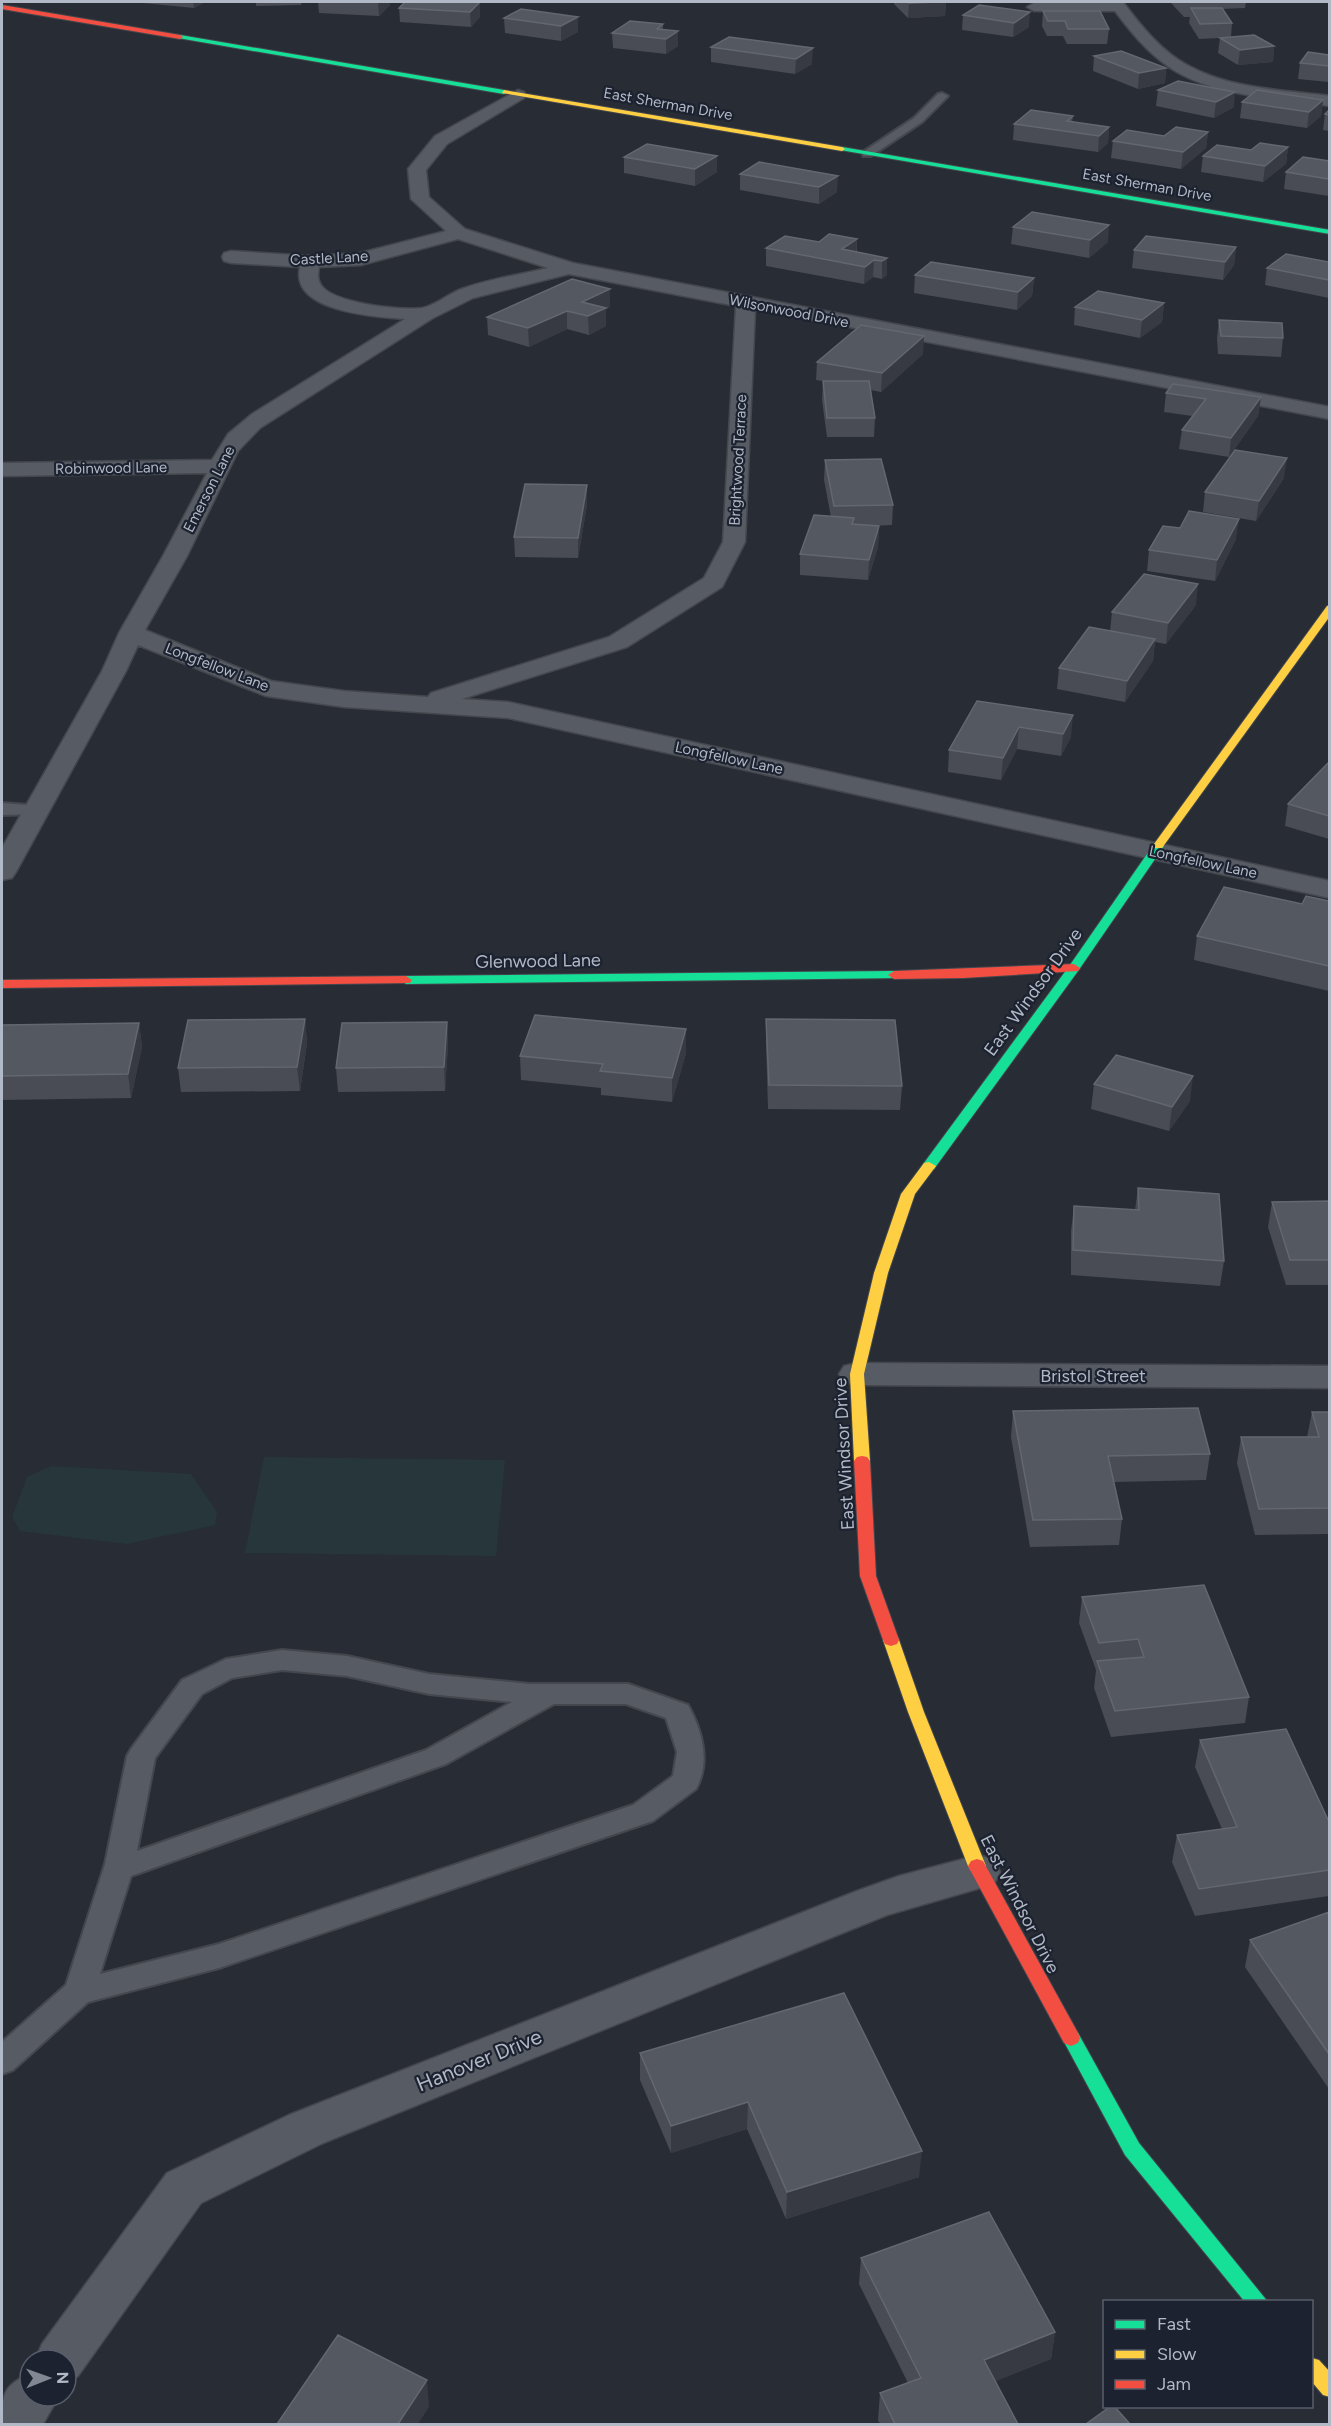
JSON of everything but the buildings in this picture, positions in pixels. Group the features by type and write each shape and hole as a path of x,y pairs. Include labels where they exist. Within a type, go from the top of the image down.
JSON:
{"street":[{"path":"1034,7 1118,4 1151,45 1190,73 1244,88 1329,101"},
{"name":"East Sherman Drive","path":"2,8 1329,232"},
{"name":"Wilsonwood Drive","path":"519,95 441,140 417,169 420,200 459,233 569,268 1329,413"},
{"name":"Castle Lane","path":"231,257 311,262 362,259 459,233"},
{"path":"311,262 308,276 310,284 322,296 348,306 379,311 426,314"},
{"name":"Emerson Lane","path":"2,872 114,671 131,633 175,556 221,466 226,450 240,433 259,418 426,314 466,294 569,268"},
{"name":"Brightwood Terrace","path":"422,704 618,642 714,582 734,542 746,303"},
{"name":"Robinwood Lane","path":"2,469 221,466"},
{"name":"East Windsor Drive","path":"1257,2300 1132,2149 979,1872 916,1712 868,1576 857,1374 881,1273 908,1194 1074,968 1154,851 1329,608"},
{"name":"Longfellow Lane","path":"131,633 267,688 344,699 508,710 1329,890"},
{"name":"Glenwood Lane","path":"2,984 963,974 1074,968"},
{"name":"Bristol Street","path":"857,1374 1329,1377"},
{"name":"Hanover Drive","path":"69,2348 184,2188 306,2129 861,1908 899,1893 979,1872"},
{"path":"1313,2369 1329,2388"},
{"path":"13,2424 25,2408"}],"lane":[{"path":"867,154 918,120 942,96"},
{"path":"2,809 35,810"},
{"path":"2,2061 79,1992 219,1956 643,1813 686,1781 691,1752 678,1712 628,1694 549,1694 429,1684 347,1666 282,1660 226,1669 192,1687 141,1756 118,1869 79,1992"},
{"path":"118,1869 436,1757 549,1694"}],"shaded area":[{"path":"264,1457 505,1460 496,1556 245,1553"},
{"path":"51,1466 191,1474 217,1512 215,1525 127,1544 20,1531 12,1517 27,1477"}],"traffic: fast":[{"path":"180,37 504,92"},
{"path":"842,149 1330,232"},
{"path":"929,1166 1074,968 1158,846"},
{"path":"406,980 894,975"},
{"path":"1071,2038 1132,2149 1256,2300"}],"traffic: slow":[{"path":"504,92 842,149"},
{"path":"1158,846 1330,608"},
{"path":"862,1461 857,1374 881,1273 908,1194 929,1166"},
{"path":"891,1640 916,1712 977,1866"},
{"path":"1313,2368 1330,2388"}],"traffic: jam":[{"path":"2,7 180,37"},
{"path":"894,975 1074,968"},
{"path":"2,984 406,980"},
{"path":"862,1461 868,1576 891,1640"},
{"path":"977,1866 1071,2038"}]}
